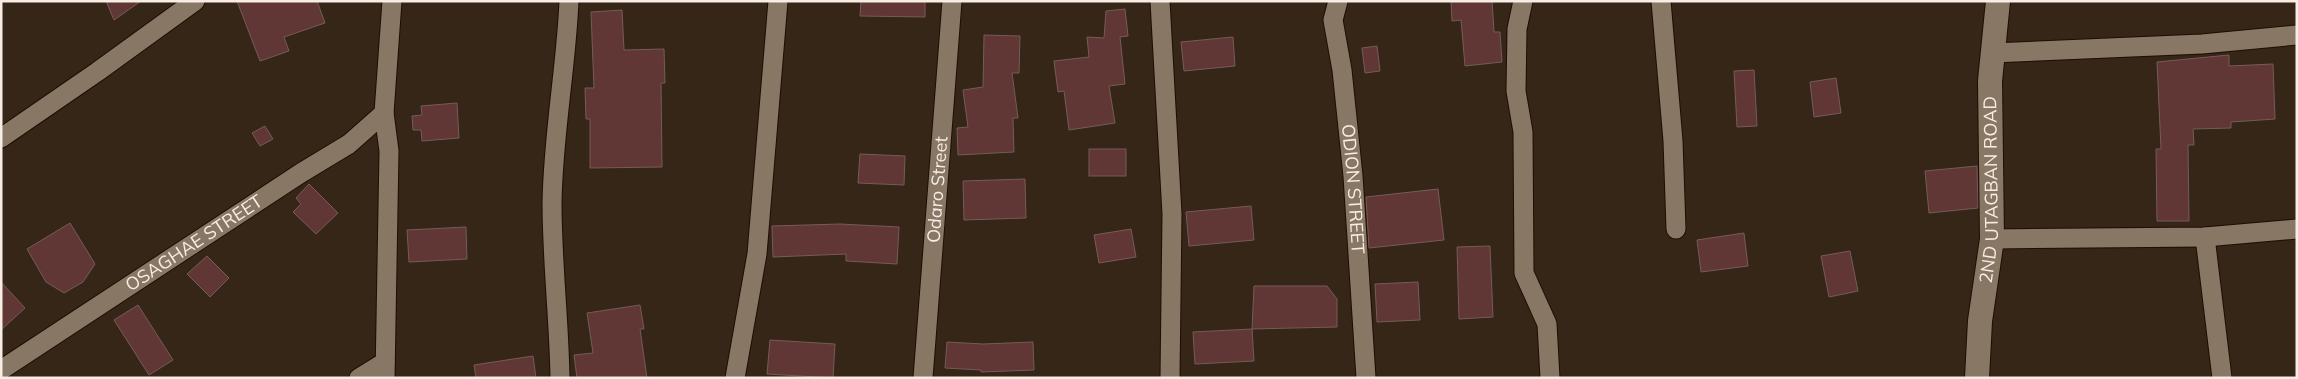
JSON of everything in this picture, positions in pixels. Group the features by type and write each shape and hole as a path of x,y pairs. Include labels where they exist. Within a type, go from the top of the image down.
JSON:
{"street":[{"path":"1,138 97,72 194,1"},
{"path":"359,378 385,370 389,151 384,113 392,1"},
{"path":"560,378 560,327 554,276 552,203 555,136 567,52 569,1"},
{"path":"735,378 758,254 778,1"},
{"name":"Odaro Street","path":"923,378 952,1"},
{"path":"1160,1 1172,214 1170,378"},
{"name":"ODION STREET","path":"1338,1 1333,20 1342,70 1353,176 1366,378"},
{"path":"1523,1 1517,29 1516,91 1523,132 1524,273 1547,324 1550,378"},
{"path":"1661,1 1673,141 1676,229"},
{"name":"2ND UTAGBAN ROAD","path":"1977,378 1981,312 1992,239 1989,125 1992,52 1998,1"},
{"path":"1992,52 2202,44 2297,35"},
{"name":"OSAGHAE STREET","path":"1,370 349,144 384,113"},
{"path":"1992,239 2205,237 2297,229"},
{"path":"2205,237 2222,378"}],"building":[{"path":"106,1 141,1 114,20"},
{"path":"237,1 317,1 325,23 284,37 289,51 260,61"},
{"path":"861,1 925,1 925,17 860,16"},
{"path":"1451,1 1492,1 1494,32 1500,32 1502,62 1465,66 1461,20 1452,21"},
{"path":"1125,9 1128,36 1120,37 1125,84 1109,86 1115,123 1069,130 1064,91 1058,92 1054,61 1089,57 1087,37 1104,38 1106,11"},
{"path":"622,10 624,50 664,49 665,83 661,83 662,167 590,168 590,119 586,119 585,88 594,88 591,12"},
{"path":"984,35 1020,36 1019,73 1012,73 1018,118 1013,118 1014,152 958,155 957,128 968,127 963,90 983,87"},
{"path":"1233,37 1235,66 1184,71 1181,42"},
{"path":"1377,46 1380,71 1365,73 1362,48"},
{"path":"2229,55 2229,66 2273,64 2275,119 2231,122 2231,128 2193,129 2194,145 2188,145 2189,221 2157,221 2156,149 2161,149 2157,62"},
{"path":"1754,70 1757,126 1737,127 1734,71"},
{"path":"1836,78 1841,113 1814,117 1810,82"},
{"path":"457,103 459,138 422,141 421,130 413,130 412,116 422,115 421,106"},
{"path":"265,126 273,139 260,146 252,133"},
{"path":"1089,149 1126,149 1126,176 1089,176"},
{"path":"860,154 905,156 904,185 858,183"},
{"path":"1977,166 1978,208 1929,213 1925,171"},
{"path":"1025,179 1026,218 964,220 963,181"},
{"path":"309,184 338,213 316,234 293,212 301,204 296,198"},
{"path":"1438,189 1444,240 1369,248 1366,197"},
{"path":"1251,206 1254,240 1189,246 1186,212"},
{"path":"70,223 95,264 83,282 64,293 46,282 27,249"},
{"path":"840,224 899,227 897,264 846,261 846,254 773,257 772,226"},
{"path":"466,227 467,259 409,262 407,230"},
{"path":"1131,229 1136,257 1099,263 1094,235"},
{"path":"1744,233 1748,266 1701,272 1697,240"},
{"path":"1490,246 1493,317 1459,319 1457,247"},
{"path":"1850,251 1858,291 1829,297 1821,256"},
{"path":"207,256 229,278 210,297 187,274"},
{"path":"1,282 25,308 1,330"},
{"path":"1418,282 1420,320 1377,322 1375,284"},
{"path":"1254,286 1327,286 1337,299 1337,327 1252,329"},
{"path":"138,305 173,360 149,375 114,320"},
{"path":"640,305 644,329 640,329 647,378 577,378 574,355 593,353 587,313"},
{"path":"1252,329 1254,361 1195,364 1193,332"},
{"path":"770,340 835,344 833,378 767,374"},
{"path":"947,342 983,344 1033,342 1034,370 981,372 981,370 945,368"},
{"path":"533,356 536,378 476,378 474,365"}]}
